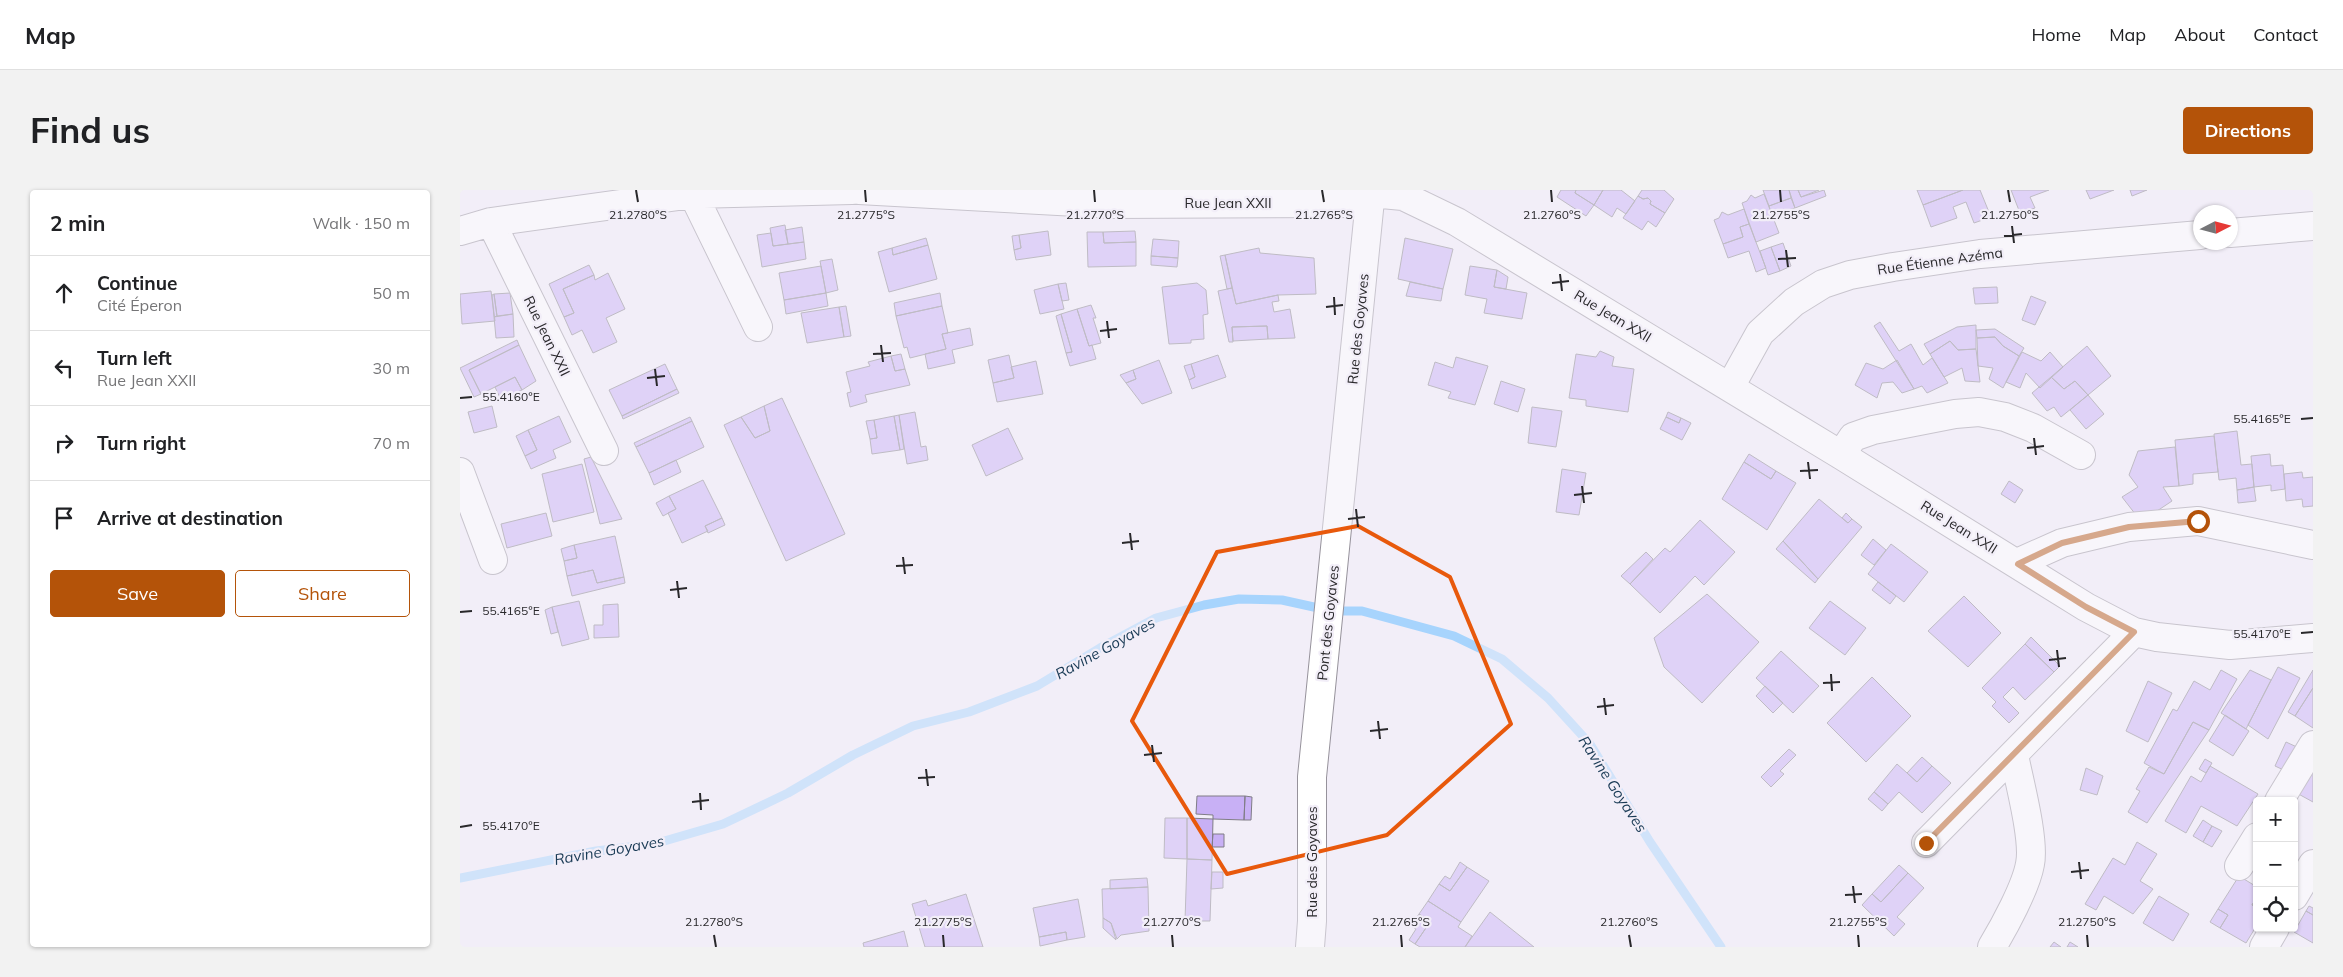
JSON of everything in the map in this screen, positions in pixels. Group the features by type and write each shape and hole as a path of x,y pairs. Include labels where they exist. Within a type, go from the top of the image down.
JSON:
{"street":[{"path":"460,231 558,202 693,194 852,190"},
{"name":"Rue Jean XXII","path":"859,190 1113,204 1351,203 1371,191 1402,196 1457,222 1730,387 2086,607 2134,632 2157,637 2230,645 2313,638"},
{"name":"Rue des Goyaves","path":"1344,469 1371,191"},
{"path":"693,194 758,327"},
{"name":"Rue Jean XXII","path":"491,222 604,450"},
{"path":"2238,232 2313,226"},
{"name":"Rue Étienne Azéma","path":"1730,387 1760,333 1794,302 1823,284 1850,275 1980,254 2193,236"},
{"path":"1841,455 1853,437 1872,430 1955,414 1979,412 2005,417 2033,428 2081,455"},
{"name":"Pont des Goyaves","path":"1312,776 1344,469"},
{"path":"460,472 493,560"},
{"path":"2018,564 2062,543 2129,527 2198,521 2313,545"},
{"path":"1926,843 2134,632"},
{"path":"2281,797 2313,745"},
{"path":"1992,947 2004,927 2030,864 2031,845 2014,755"},
{"name":"Rue des Goyaves","path":"1310,947 1312,921 1312,776"},
{"path":"2239,866 2253,842"},
{"path":"2298,889 2313,864"},
{"path":"2264,947 2273,932"}],"highlighted area":[{"path":"1358,526 1450,577 1511,724 1387,835 1227,874 1132,721 1217,552"}],"building":[{"path":"1561,190 1576,190 1575,193 1594,205 1586,216 1557,197"},
{"path":"1576,190 1603,190 1594,205 1575,193"},
{"path":"1603,190 1621,190 1635,201 1626,214 1617,208 1612,217 1594,205"},
{"path":"1642,190 1664,190 1674,199 1665,213 1650,204 1651,201 1648,198 1643,199 1638,196"},
{"path":"1763,190 1789,190 1791,198 1769,206"},
{"path":"1789,190 1798,190 1801,197 1824,190 1826,196 1795,208"},
{"path":"1798,190 1819,190 1801,197"},
{"path":"1917,190 1963,190 1923,205"},
{"path":"1963,190 1980,190 1991,217 1974,223 1966,202 1953,207 1957,218 1931,227 1923,205"},
{"path":"2011,190 2049,190 2030,197 2035,208 2020,213"},
{"path":"2086,190 2114,190 2090,199"},
{"path":"2130,190 2147,190 2132,196"},
{"path":"1764,194 1779,233 1756,242 1742,203 1747,201 1751,195 1755,198"},
{"path":"1638,196 1643,199 1648,198 1651,201 1650,204 1665,213 1656,227 1648,221 1642,230 1623,218"},
{"path":"1791,198 1795,208 1772,216 1769,206"},
{"path":"1744,209 1749,224 1740,227 1743,237 1723,244 1714,220 1719,218 1722,212 1728,215"},
{"path":"1749,224 1766,268 1756,272 1749,251 1728,258 1723,244 1743,237 1740,227"},
{"path":"785,225 788,244 773,246 770,228"},
{"path":"802,227 804,242 788,244 785,230"},
{"path":"1048,231 1051,255 1016,260 1014,250 1021,248 1019,235"},
{"path":"1135,231 1136,242 1104,243 1103,232"},
{"path":"1087,232 1103,232 1104,243 1136,242 1136,266 1088,267"},
{"path":"771,233 773,246 804,242 806,259 762,267 757,235"},
{"path":"1019,235 1021,248 1014,250 1012,236"},
{"path":"926,238 928,245 893,255 892,248"},
{"path":"1405,238 1453,249 1443,289 1398,279"},
{"path":"1153,239 1179,241 1178,258 1151,256"},
{"path":"1783,243 1791,266 1780,271 1771,247"},
{"path":"928,245 937,279 889,292 878,252 892,248 893,255"},
{"path":"1771,247 1780,271 1768,275 1760,251"},
{"path":"1259,248 1260,253 1314,258 1316,294 1278,295 1236,304 1225,255"},
{"path":"1225,255 1232,288 1227,289 1220,256"},
{"path":"1151,256 1178,258 1177,267 1151,265"},
{"path":"832,259 838,290 826,293 820,261"},
{"path":"589,265 594,275 563,289 574,313 564,317 549,284"},
{"path":"821,266 826,293 784,300 779,273"},
{"path":"1470,266 1497,270 1494,287 1527,293 1522,319 1484,313 1487,299 1465,295"},
{"path":"1497,270 1508,277 1506,289 1494,287"},
{"path":"608,273 625,309 606,318 617,342 593,353 582,330 572,335 564,317 574,313 563,289 594,275 595,280"},
{"path":"1410,282 1443,289 1441,301 1406,296"},
{"path":"1066,283 1069,300 1062,301 1058,284"},
{"path":"1197,283 1206,290 1208,314 1203,315 1204,339 1191,340 1191,343 1169,344 1162,287"},
{"path":"1058,284 1064,309 1040,314 1034,290"},
{"path":"1997,287 1998,303 1975,304 1973,288"},
{"path":"1232,288 1236,304 1278,295 1279,301 1272,302 1274,312 1290,309 1295,338 1268,339 1267,326 1232,327 1233,342 1229,342 1218,291"},
{"path":"491,291 495,321 462,324 460,294"},
{"path":"510,293 513,314 497,316 494,294"},
{"path":"826,293 828,306 786,314 784,300"},
{"path":"940,293 942,306 896,316 894,303"},
{"path":"494,294 497,316 494,317 492,295"},
{"path":"2031,296 2046,302 2035,325 2022,320"},
{"path":"1091,305 1096,318 1093,318 1101,343 1089,346 1077,309"},
{"path":"846,306 851,336 844,337 839,307"},
{"path":"942,306 948,333 942,334 946,349 910,358 907,347 904,348 896,316"},
{"path":"839,307 844,337 807,343 801,313"},
{"path":"1077,309 1089,346 1092,345 1096,359 1070,366 1066,353 1072,352 1061,314"},
{"path":"513,314 514,337 496,338 494,317"},
{"path":"1061,314 1072,352 1066,353 1056,316"},
{"path":"1880,322 1899,351 1911,344 1923,365 1932,358 1948,383 1927,393 1922,386 1914,389 1874,326"},
{"path":"1976,325 1976,349 1958,350 1950,341 1930,354 1924,344 1957,327"},
{"path":"1267,326 1268,339 1233,341 1232,327"},
{"path":"970,328 973,345 952,350 955,363 928,369 925,354 946,349 942,334"},
{"path":"1995,329 2024,348 2019,356 2003,346 1995,337 1977,338 1976,330"},
{"path":"1995,337 2003,346 2019,356 2003,388 1989,379 1993,368 1978,366 1977,338"},
{"path":"517,340 519,345 469,370 481,394 474,397 460,368"},
{"path":"1950,341 1958,350 1976,349 1980,382 1965,381 1962,368 1944,377 1930,354"},
{"path":"519,345 536,381 522,390 515,377 481,394 469,370"},
{"path":"2087,346 2111,376 2088,395 2075,381 2064,389 2051,377"},
{"path":"1600,351 1614,357 1612,366 1634,369 1628,412 1586,406 1586,400 1569,398 1576,354 1596,357"},
{"path":"2022,352 2041,361 2050,352 2063,367 2040,388 2026,373 2020,388 2006,382"},
{"path":"901,354 905,369 895,371 891,356"},
{"path":"1009,355 1014,378 993,383 988,360"},
{"path":"1218,355 1226,377 1192,389 1189,380 1195,377 1191,364"},
{"path":"891,356 895,371 905,369 910,385 865,395 867,402 850,407 847,393 851,392 846,372 870,366 868,362"},
{"path":"1456,357 1488,366 1475,405 1448,398 1451,392 1428,385 1435,362 1453,368"},
{"path":"1159,360 1172,393 1142,404 1126,383 1136,379 1133,370"},
{"path":"1897,360 1914,389 1902,393 1893,382 1882,383 1877,398 1855,385 1866,363 1883,369"},
{"path":"1036,361 1043,394 997,402 993,383 1014,378 1011,367"},
{"path":"665,364 677,389 622,416 609,390"},
{"path":"1191,364 1195,377 1189,380 1184,366"},
{"path":"1133,370 1136,379 1126,383 1120,375"},
{"path":"515,377 522,390 501,400 495,387"},
{"path":"2051,377 2064,389 2075,381 2088,395 2061,417 2054,407 2047,411 2032,393"},
{"path":"1501,381 1525,389 1518,412 1494,404"},
{"path":"677,389 679,393 623,419 622,416"},
{"path":"2088,395 2104,414 2086,429 2070,410"},
{"path":"782,398 845,534 786,561 724,425 741,417 755,438 770,431 764,406"},
{"path":"492,406 497,427 474,433 468,412"},
{"path":"764,406 770,431 755,438 741,417"},
{"path":"1532,407 1562,411 1556,447 1528,443"},
{"path":"915,412 921,447 926,446 928,460 907,464 899,415"},
{"path":"1668,412 1681,418 1679,423 1666,417"},
{"path":"899,415 904,449 900,450 894,416"},
{"path":"559,416 571,442 553,450 556,458 531,469 525,456 537,450 528,430"},
{"path":"894,416 900,450 872,454 870,439 877,438 874,420"},
{"path":"690,417 692,421 636,447 634,443"},
{"path":"1666,417 1679,423 1681,418 1691,423 1682,440 1660,429"},
{"path":"874,420 877,438 870,439 866,421"},
{"path":"692,421 704,447 649,473 636,447"},
{"path":"1008,428 1023,459 986,476 972,445"},
{"path":"528,430 537,450 525,456 516,436"},
{"path":"2237,431 2241,465 2252,464 2254,487 2237,490 2236,478 2219,480 2214,434"},
{"path":"2214,436 2218,472 2193,474 2193,484 2179,486 2175,440"},
{"path":"2175,447 2179,486 2163,487 2172,501 2157,511 2136,515 2122,497 2138,487 2129,475 2138,451"},
{"path":"1749,454 1776,471 1771,479 1744,462"},
{"path":"2270,454 2271,466 2283,465 2285,489 2271,491 2271,485 2254,487 2251,456"},
{"path":"591,457 622,519 600,524 584,459"},
{"path":"676,460 681,472 654,485 649,473"},
{"path":"1744,462 1771,479 1776,471 1796,483 1767,530 1722,499"},
{"path":"582,464 594,512 553,522 542,474"},
{"path":"1562,469 1586,473 1579,515 1556,512"},
{"path":"2302,472 2303,478 2313,477 2313,506 2303,507 2302,499 2286,501 2284,474"},
{"path":"703,480 722,518 705,526 708,531 682,543 668,513 676,509 669,496"},
{"path":"2009,481 2023,490 2015,503 2001,494"},
{"path":"2254,487 2256,501 2238,503 2237,490"},
{"path":"669,496 676,509 663,516 656,503"},
{"path":"1819,499 1848,523 1852,519 1862,527 1818,579 1783,541"},
{"path":"546,513 552,536 507,548 501,524"},
{"path":"1846,513 1852,519 1848,523 1842,518"},
{"path":"722,518 725,525 708,533 705,526"},
{"path":"1700,520 1735,552 1704,585 1695,576 1660,613 1630,584 1665,548 1670,552"},
{"path":"615,536 624,577 597,583 593,570 567,576 564,561 577,558 574,545"},
{"path":"1873,539 1886,550 1874,565 1861,555"},
{"path":"1783,541 1818,579 1815,583 1776,549"},
{"path":"1891,544 1928,572 1904,602 1868,574"},
{"path":"574,545 577,558 564,561 561,549"},
{"path":"1646,552 1653,559 1630,584 1621,576"},
{"path":"593,570 597,583 624,577 625,583 572,596 567,576"},
{"path":"1878,582 1896,596 1890,604 1872,590"},
{"path":"1707,594 1759,642 1702,703 1664,667 1654,638"},
{"path":"1964,596 2001,633 1968,667 1928,631"},
{"path":"579,601 589,639 562,646 552,607"},
{"path":"1830,601 1866,628 1845,655 1809,628"},
{"path":"618,604 619,637 594,638 594,625 603,625 603,605"},
{"path":"552,607 558,632 551,634 545,610"},
{"path":"2031,637 2060,666 2054,672 2025,644"},
{"path":"2025,644 2054,672 2025,700 2013,687 2003,697 2019,713 2009,723 1992,706 1996,702 1982,688"},
{"path":"1781,651 1819,686 1793,713 1756,678"},
{"path":"2278,667 2300,678 2268,739 2248,725"},
{"path":"2221,670 2237,679 2209,730 2193,722 2164,774 2144,763 2173,709 2177,711 2194,681 2210,690"},
{"path":"2250,670 2271,680 2246,729 2221,713"},
{"path":"2313,670 2313,688 2295,716 2288,712"},
{"path":"1872,677 1911,716 1866,762 1827,723"},
{"path":"2148,681 2172,693 2148,742 2126,731"},
{"path":"1765,686 1783,703 1773,713 1756,696"},
{"path":"2313,688 2313,728 2295,716"},
{"path":"2225,715 2249,731 2233,756 2209,741"},
{"path":"2193,722 2209,730 2147,823 2128,812 2140,791 2136,789 2149,767 2164,774"},
{"path":"2286,742 2299,748 2288,772 2275,766"},
{"path":"1789,749 1796,755 1780,771 1784,774 1771,787 1761,777"},
{"path":"1922,757 1932,766 1917,782 1907,773"},
{"path":"2205,759 2212,763 2206,773 2199,769"},
{"path":"1897,764 1917,782 1932,766 1951,783 1922,813 1899,792 1888,804 1874,792"},
{"path":"2210,766 2258,794 2256,797 2253,797 2253,802 2237,826 2201,806 2186,833 2165,821 2191,776 2201,782"},
{"path":"2086,768 2103,776 2097,795 2080,790"},
{"path":"2313,769 2313,802 2293,791"},
{"path":"1874,792 1888,804 1882,811 1868,799"},
{"path":"1197,796 1245,796 1244,820 1213,819 1213,815 1196,814"},
{"path":"1245,796 1252,797 1251,820 1244,820"},
{"path":"1165,818 1187,818 1187,859 1164,858"},
{"path":"1187,818 1213,819 1212,860 1187,859"},
{"path":"2203,820 2212,826 2203,842 2193,836"},
{"path":"2212,826 2222,831 2212,847 2203,842"},
{"path":"1213,834 1224,834 1224,847 1212,847"},
{"path":"2137,842 2157,854 2140,881 2153,889 2133,914 2104,896 2096,910 2085,904 2113,858 2125,865"},
{"path":"1187,859 1212,860 1210,921 1185,921"},
{"path":"1460,862 1467,867 1450,891 1439,884 1445,876 1450,879"},
{"path":"1899,865 1908,873 1881,902 1872,894"},
{"path":"1467,867 1489,881 1461,922 1428,901 1439,884 1450,891"},
{"path":"1212,872 1223,872 1223,888 1211,889"},
{"path":"1908,873 1924,888 1897,917 1905,924 1894,936 1862,905 1872,894 1881,902"},
{"path":"2239,876 2253,885 2253,932 2246,943 2220,928 2228,915 2218,909"},
{"path":"1147,878 1148,887 1110,889 1110,880"},
{"path":"1148,887 1149,931 1121,935 1117,939 1111,923 1103,918 1102,889"},
{"path":"966,894 983,947 925,947 912,904 926,900 928,906"},
{"path":"2159,896 2189,914 2173,941 2143,923"},
{"path":"1078,899 1085,937 1067,940 1066,932 1039,937 1033,908"},
{"path":"1428,901 1461,922 1458,927 1472,936 1465,947 1420,947 1415,944 1430,922 1419,914"},
{"path":"2309,906 2313,908 2313,915 2306,911"},
{"path":"2218,909 2228,915 2220,928 2210,922"},
{"path":"2306,911 2313,915 2313,943 2294,932 2298,932 2298,925"},
{"path":"1490,912 1534,947 1465,947"},
{"path":"1419,914 1430,922 1415,944 1409,940 1416,929 1411,926"},
{"path":"1103,918 1111,923 1116,940 1103,928"},
{"path":"904,931 908,947 864,947 863,943"},
{"path":"1066,932 1067,940 1040,946 1039,937"},
{"path":"2054,942 2061,947 2050,947"},
{"path":"2070,942 2078,947 2067,947"}],"waterway":[{"name":"Ravine Goyaves","path":"460,878 596,851 654,844 723,824 788,793 853,755 913,726 969,712 1037,686 1100,648 1156,618 1204,605 1239,599 1282,600 1332,611 1362,611 1454,636 1502,659 1548,698 1590,744 1650,842 1721,947"}],"route":[{"path":"1926,843 2134,632 2086,607 2018,564 2062,543 2129,527 2198,521"}]}
